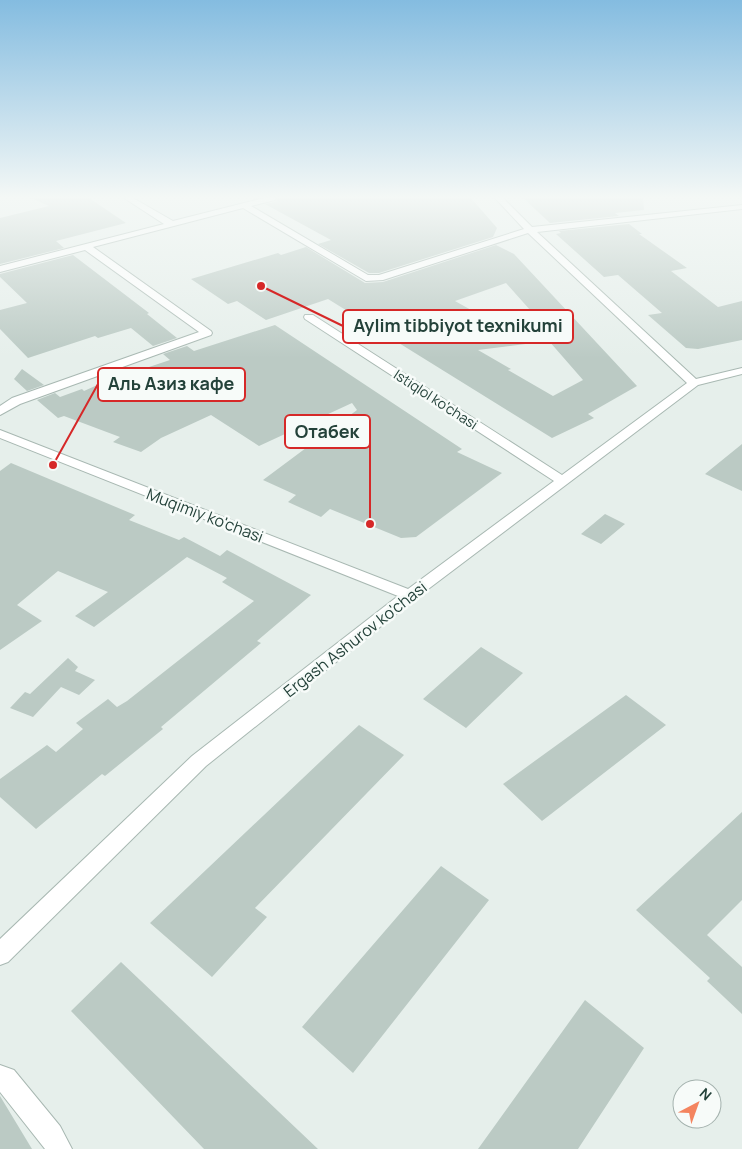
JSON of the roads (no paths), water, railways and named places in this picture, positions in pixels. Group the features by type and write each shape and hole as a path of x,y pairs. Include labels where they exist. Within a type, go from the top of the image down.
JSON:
{"street":[{"path":"0,269 69,252"},
{"path":"0,411 16,401 207,333 93,252"},
{"path":"322,252 366,278 380,278 462,252"},
{"path":"553,252 694,383"},
{"name":"Istiqlol ko'chasi","path":"309,317 563,481"},
{"name":"Ergash Ashurov ko'chasi","path":"0,954 199,762 410,595 694,383 742,371"},
{"name":"Muqimiy ko'chasi","path":"0,434 410,595"},
{"path":"0,1077 6,1078 51,1135 59,1149"}],"place":[{"name":"Aylim tibbiyot texnikumi","path":"261,286"},
{"name":"Аль Азиз кафе","path":"53,465"},
{"name":"Отабек","path":"370,524"}]}
